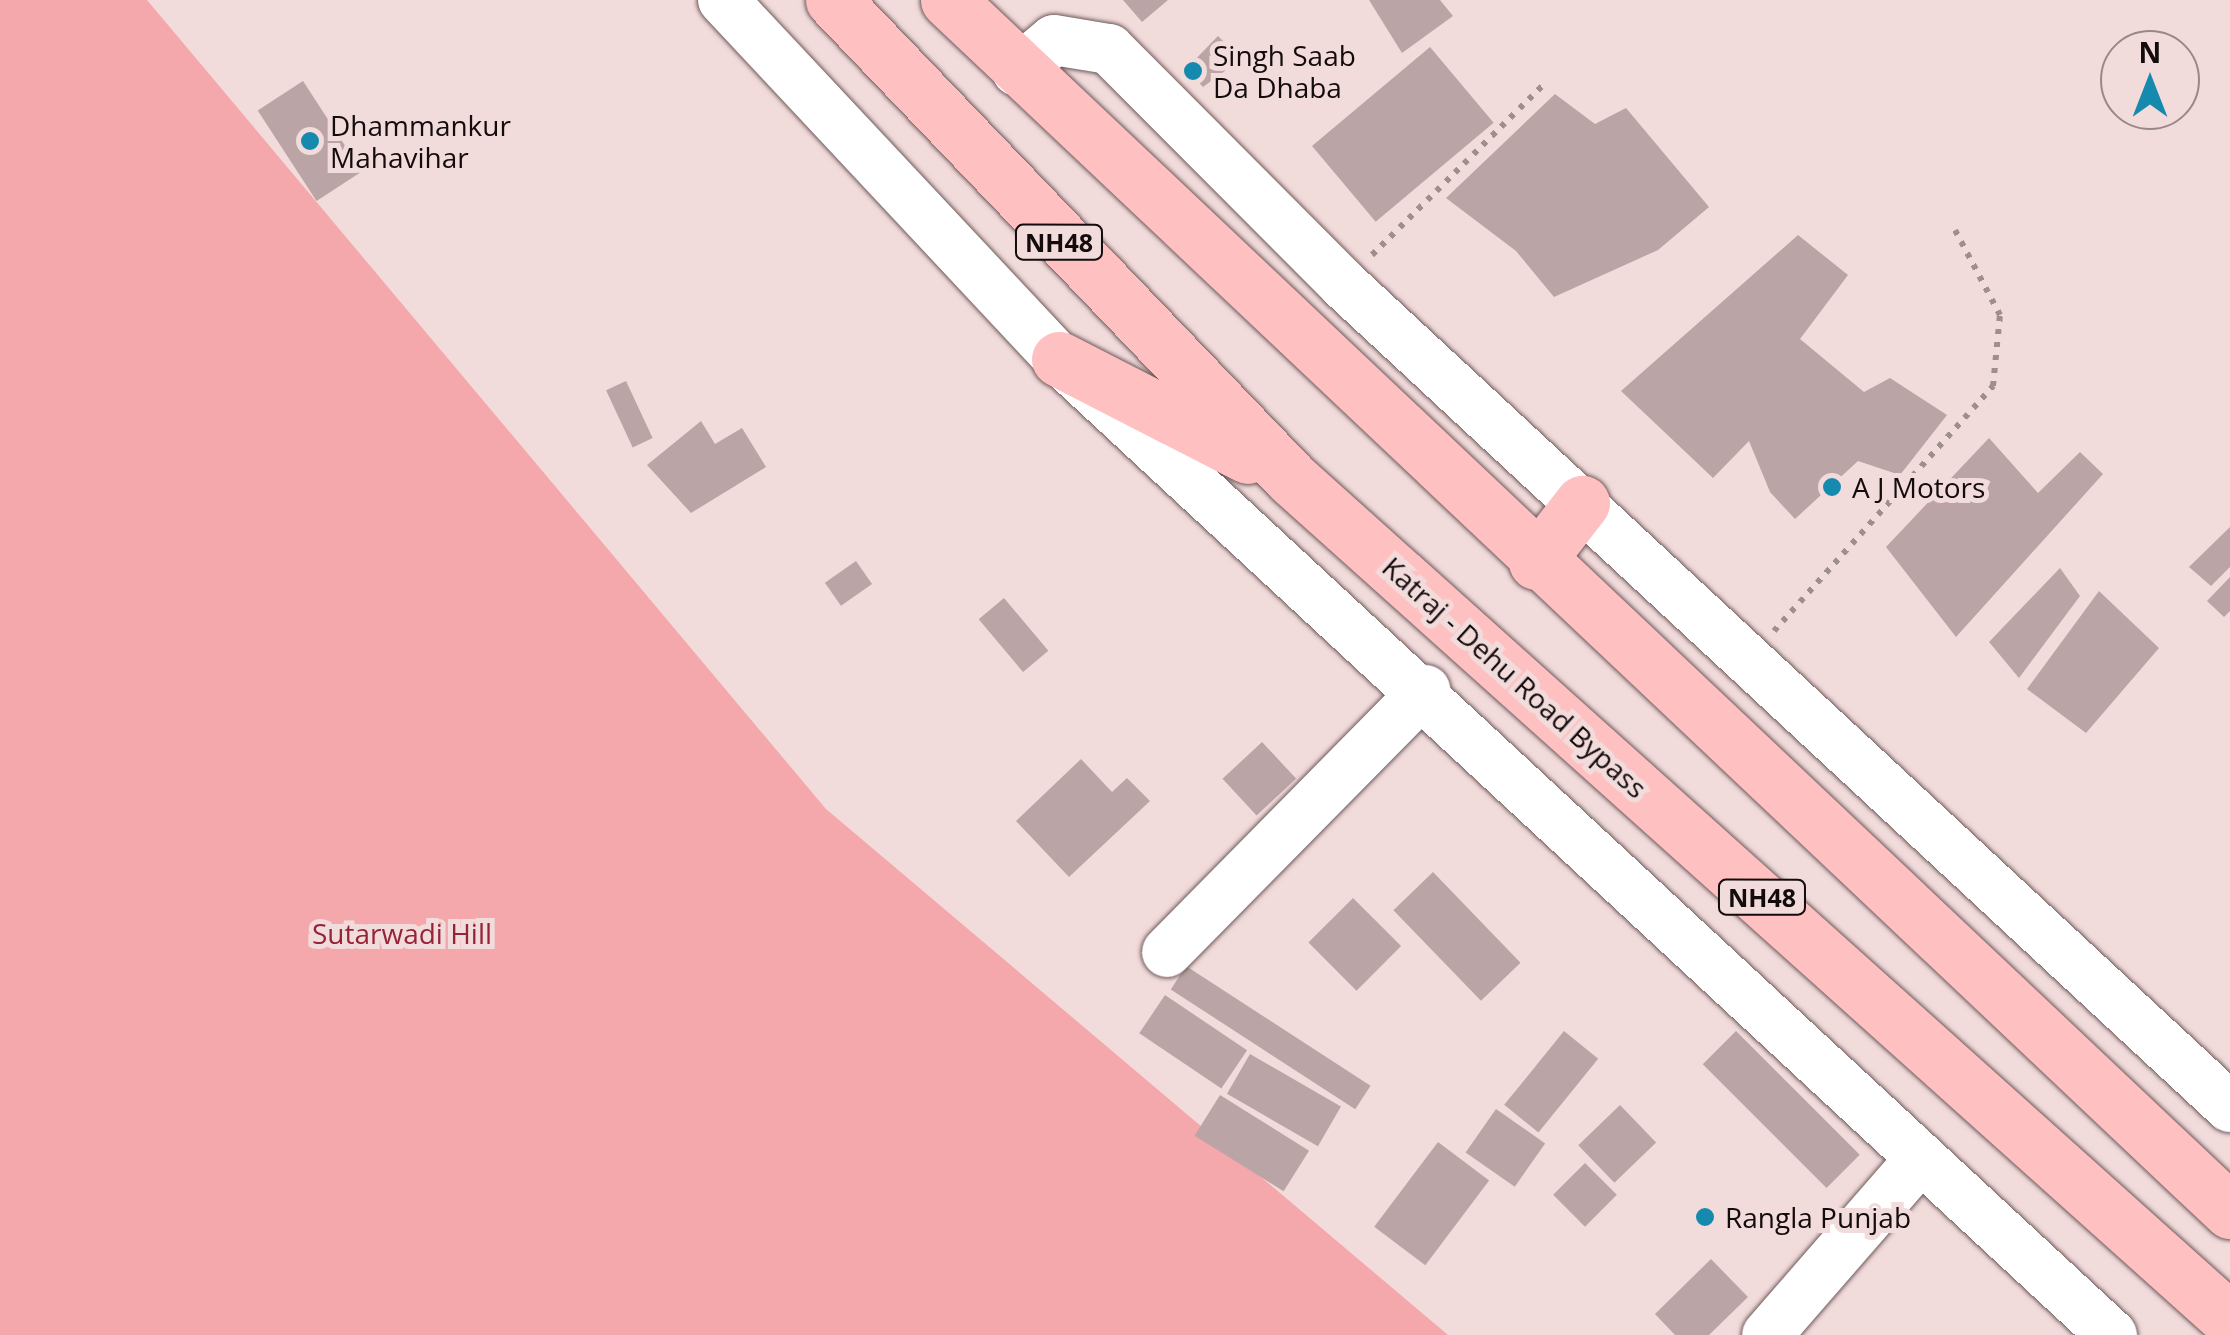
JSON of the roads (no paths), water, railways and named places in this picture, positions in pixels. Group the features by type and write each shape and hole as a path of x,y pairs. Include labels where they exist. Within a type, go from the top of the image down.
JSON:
{"highway":[{"name":"Katraj - Dehu Road Bypass","path":"833,0 1291,478 2230,1320"},
{"path":"948,0 1017,71 1536,562 2230,1211"},
{"path":"1059,359 1291,478"},
{"path":"1536,562 1582,503"}],"street":[{"path":"723,0 1059,359 1425,690 1920,1159 2112,1335"},
{"path":"1017,71 1054,40 1110,49 1343,284 2230,1107"},
{"path":"1167,952 1425,690"},
{"path":"1767,1335 1920,1159"}],"place":[{"name":"Singh Saab Da Dhaba","path":"1193,71"},
{"name":"Dhammankur Mahavihar","path":"310,141"},
{"name":"A J Motors","path":"1832,487"},
{"name":"Rangla Punjab","path":"1705,1217"}],"park label":[{"name":"Sutarwadi Hill","path":"402,933"}]}
